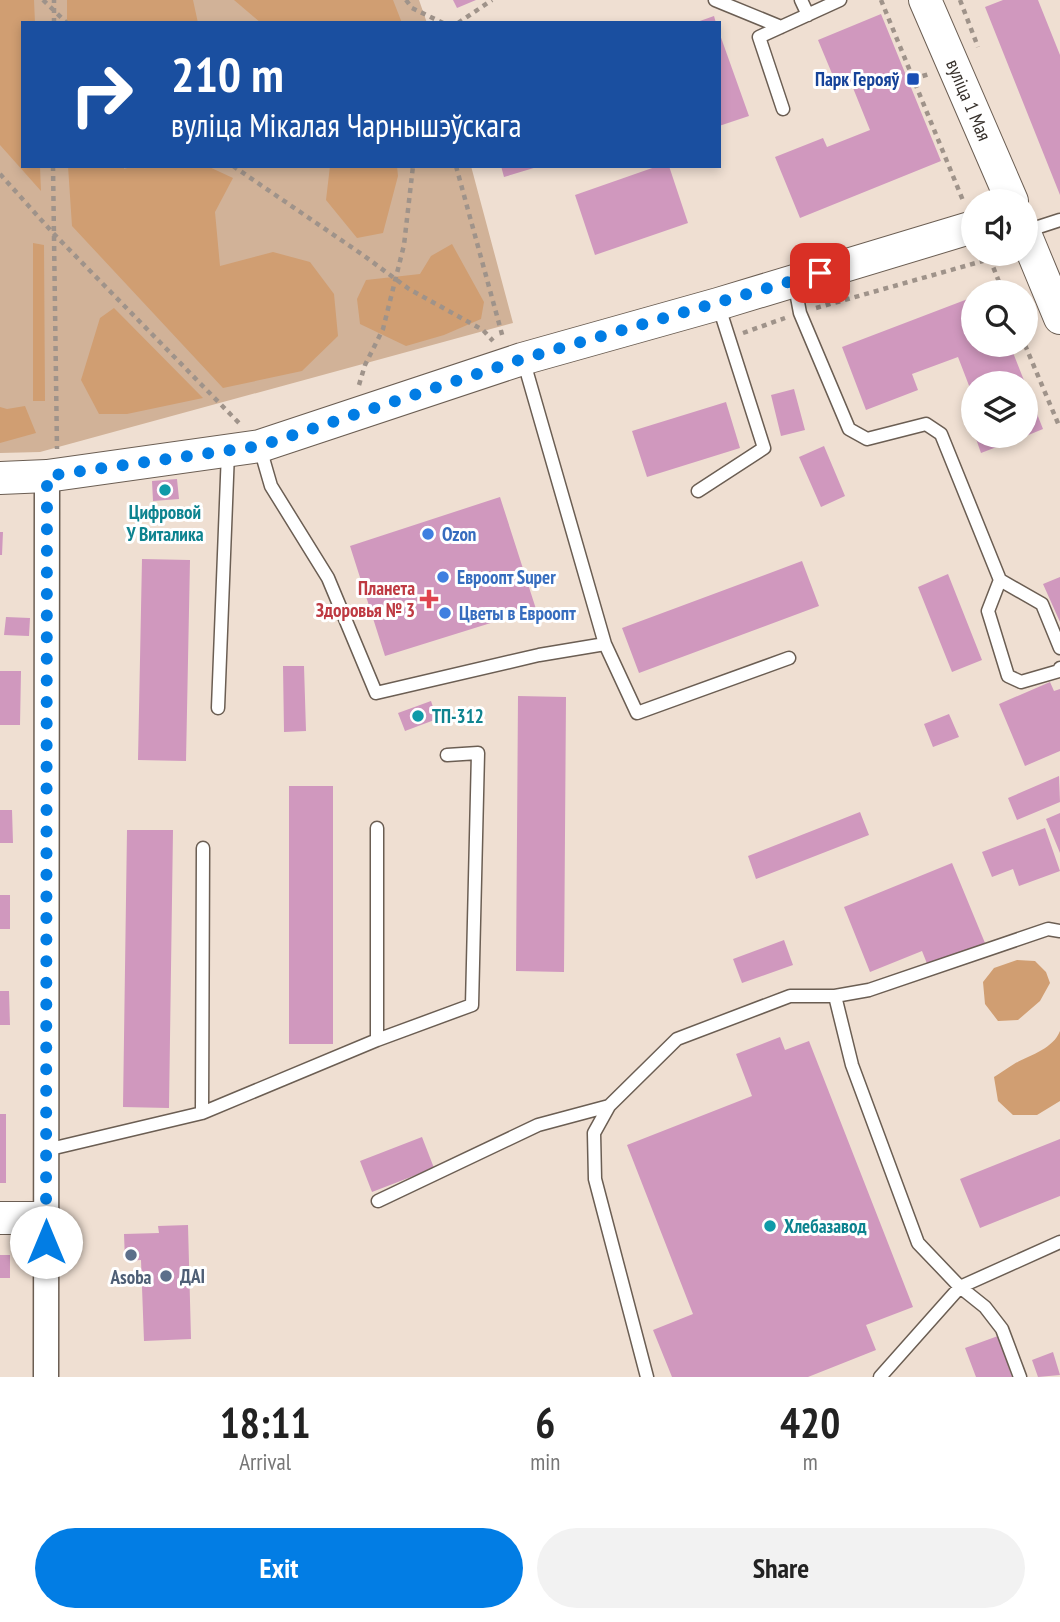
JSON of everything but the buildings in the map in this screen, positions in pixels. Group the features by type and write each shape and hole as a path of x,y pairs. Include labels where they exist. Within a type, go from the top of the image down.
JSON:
{"street":[{"name":"вуліца 1 Мая","path":"925,0 1007,189"},
{"path":"0,478 239,437 509,351 718,304 794,281 961,219"},
{"path":"1038,262 1057,302"},
{"path":"46,1377 52,467"},
{"path":"0,1218 46,1218"}],"lane":[{"path":"715,0 781,27"},
{"path":"802,0 808,15"},
{"path":"783,109 760,37 840,0"},
{"path":"1038,227 1060,220"},
{"path":"794,281 800,313 849,429 867,439 926,424 941,434 1000,580 1042,604 1060,648"},
{"path":"698,491 764,448 718,304"},
{"path":"509,351 605,644 637,713 789,658"},
{"path":"239,437 327,578 376,693 538,655 605,644"},
{"path":"218,708 239,437"},
{"path":"1000,580 988,611 1008,676 1021,682 1059,671 1060,668"},
{"path":"46,1150 202,1113 377,1040 472,1005 478,753 447,755"},
{"path":"377,828 377,1040"},
{"path":"202,1113 203,848"},
{"path":"647,1377 595,1179 594,1133 609,1106 677,1039 790,996 835,996 869,990 1048,929 1060,930"},
{"path":"835,996 852,1065 918,1243 960,1287 985,1307 1003,1329 1020,1377"},
{"path":"378,1201 538,1125 609,1106"},
{"path":"880,1377 960,1287 1060,1242"}],"path":[{"path":"43,0 65,21"},
{"path":"54,0 54,21"},
{"path":"406,0 412,8 439,21"},
{"path":"461,21 492,0"},
{"path":"881,0 961,196"},
{"path":"52,467 53,168"},
{"path":"236,168 395,279 430,302 483,330 509,351"},
{"path":"370,383 358,387 365,365 383,329 404,245 413,168"},
{"path":"457,168 504,342 509,351"},
{"path":"0,174 239,437"},
{"path":"729,338 800,313 990,259 998,280"},
{"path":"484,348 509,351"},
{"path":"1030,357 1060,428"}],"shaded area":[{"path":"0,0 419,0 426,21 21,21 21,168 472,168 513,323 40,452 0,453"},
{"path":"0,0 34,0 35,21 21,21 21,168 40,168 41,191 0,145"},
{"path":"67,0 193,0 198,21 113,21 67,21"},
{"path":"234,0 393,0 401,21 259,21"},
{"path":"68,168 211,168 233,178 215,212 220,266 273,252 310,262 334,294 338,336 302,371 223,388 72,226"},
{"path":"330,168 397,168 398,176 383,233 357,238 326,200"},
{"path":"33,243 44,245 45,401 33,401"},
{"path":"452,244 484,302 481,319 444,335 406,346 360,324 357,299 366,280 420,274 431,256"},
{"path":"114,308 203,398 127,414 99,414 81,380 100,318"},
{"path":"25,406 36,433 0,443 0,407 7,409"},
{"path":"1017,960 1035,961 1046,972 1050,983 1040,1001 1018,1020 998,1021 985,1004 983,982 994,968"},
{"path":"1060,1031 1060,1101 1037,1115 1013,1115 998,1101 994,1077 1047,1047"}],"place":[{"name":"Парк Герояў","path":"913,79"},
{"name":"Цифровой У Виталика","path":"165,490"},
{"name":"Ozon","path":"428,534"},
{"name":"Евроопт Super","path":"443,577"},
{"name":"Планета Здоровья № 3","path":"429,599"},
{"name":"Цветы в Евроопт","path":"445,613"},
{"name":"ТП-312","path":"418,716"},
{"name":"Хлебазавод","path":"770,1226"},
{"name":"Asoba","path":"131,1255"},
{"name":"ДАІ","path":"166,1276"}],"route":[{"path":"46,1242 47,476 260,446 522,359 820,273"}]}
